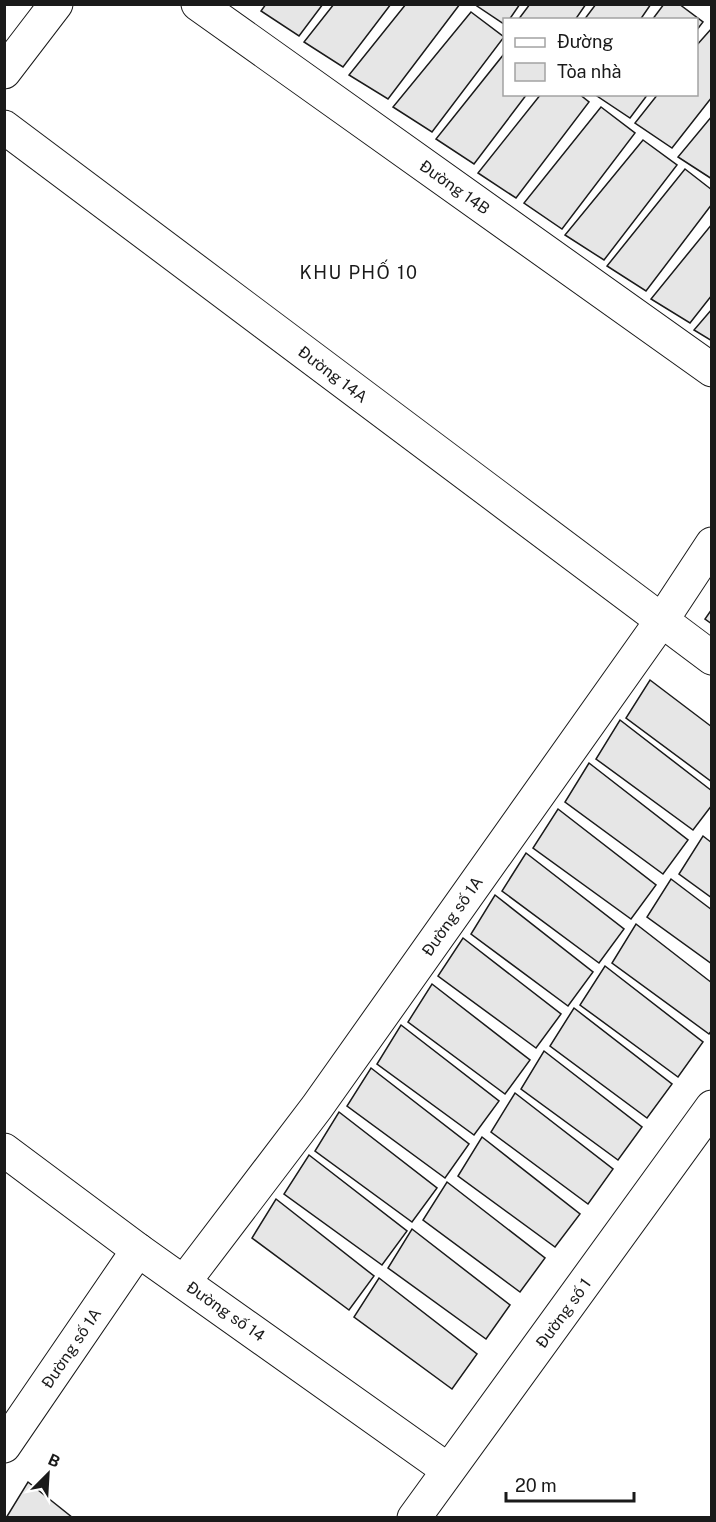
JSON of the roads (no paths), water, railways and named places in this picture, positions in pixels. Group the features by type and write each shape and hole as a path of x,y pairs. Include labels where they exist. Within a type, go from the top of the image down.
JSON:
{"street":[{"path":"4,72 56,4"},
{"name":"Đường 14B","path":"198,4 711,370"},
{"name":"Đường 14A","path":"4,127 711,658"},
{"name":"Đường số 1A","path":"184,1282 317,1107 662,620 711,544"},
{"name":"Đường số 1","path":"414,1518 711,1107"},
{"name":"Đường số 14","path":"4,1150 138,1250 448,1470"},
{"name":"Đường số 1A","path":"4,1446 138,1250"}],"district":[{"name":"KHU PHỐ 10","path":"359,273"}]}
